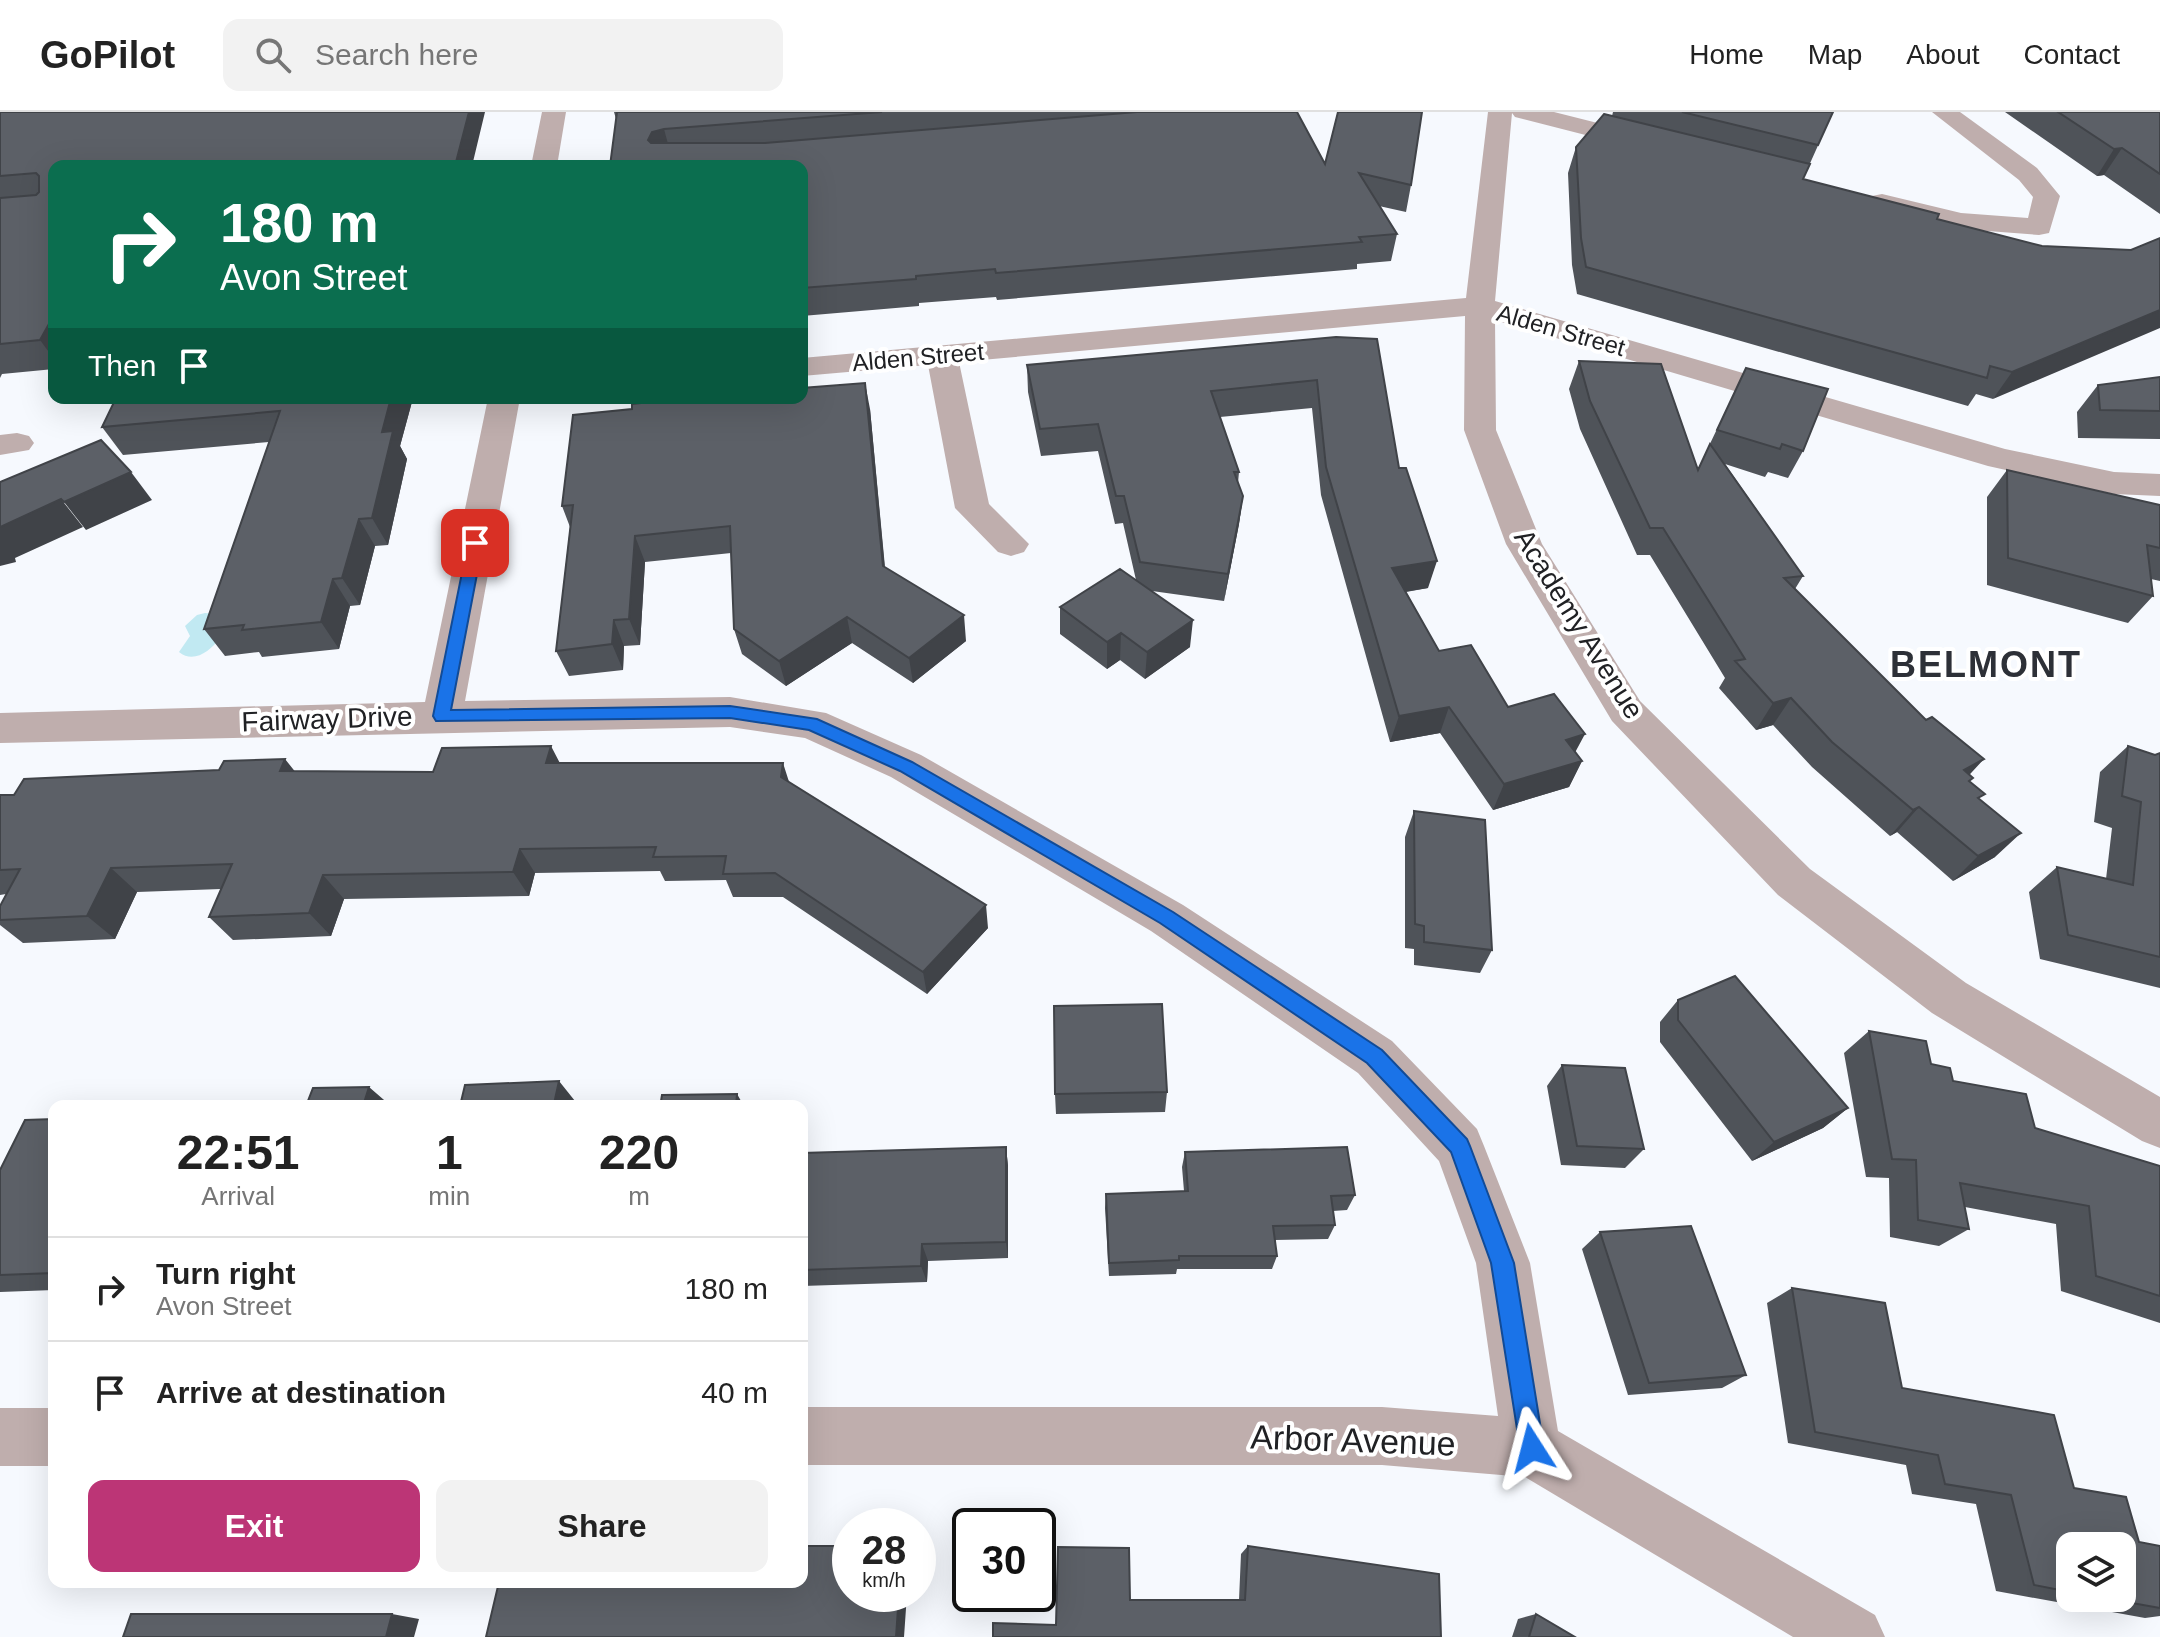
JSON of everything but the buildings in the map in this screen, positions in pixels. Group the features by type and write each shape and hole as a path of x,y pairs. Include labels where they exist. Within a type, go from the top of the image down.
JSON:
{"street":[{"path":"545,160 554,112"},
{"name":"Academy Avenue","path":"1500,112 1480,306 1480,430 1524,544 1626,711 1794,882 1949,998 2160,1124"},
{"path":"1524,112 1675,150"},
{"path":"1855,195 1961,221 2039,227 2047,196 2028,174 1944,112"},
{"name":"Alden Street","path":"808,367 1480,306 2000,459 2114,483 2160,485"},
{"path":"942,356 972,508 1011,544"},
{"path":"442,716 503,404"},
{"name":"Fairway Drive","path":"0,728 730,712 812,724 906,766 1167,918 1375,1057 1459,1146 1503,1263 1532,1448"},
{"name":"Academy Avenue","path":"2079,1073 2160,1093"},
{"name":"Arbor Avenue","path":"808,1436 1382,1436 1532,1448 1853,1637"},
{"path":"0,1437 48,1437"}],"water":[{"path":"216,614 220,638 196,656 179,652 190,636 185,626 197,615"}],"district":[{"name":"BELMONT","path":"1986,664"}],"route":[{"path":"475,543 442,716 730,712 812,724 906,766 1167,918 1375,1057 1459,1146 1503,1263 1532,1448"}]}
